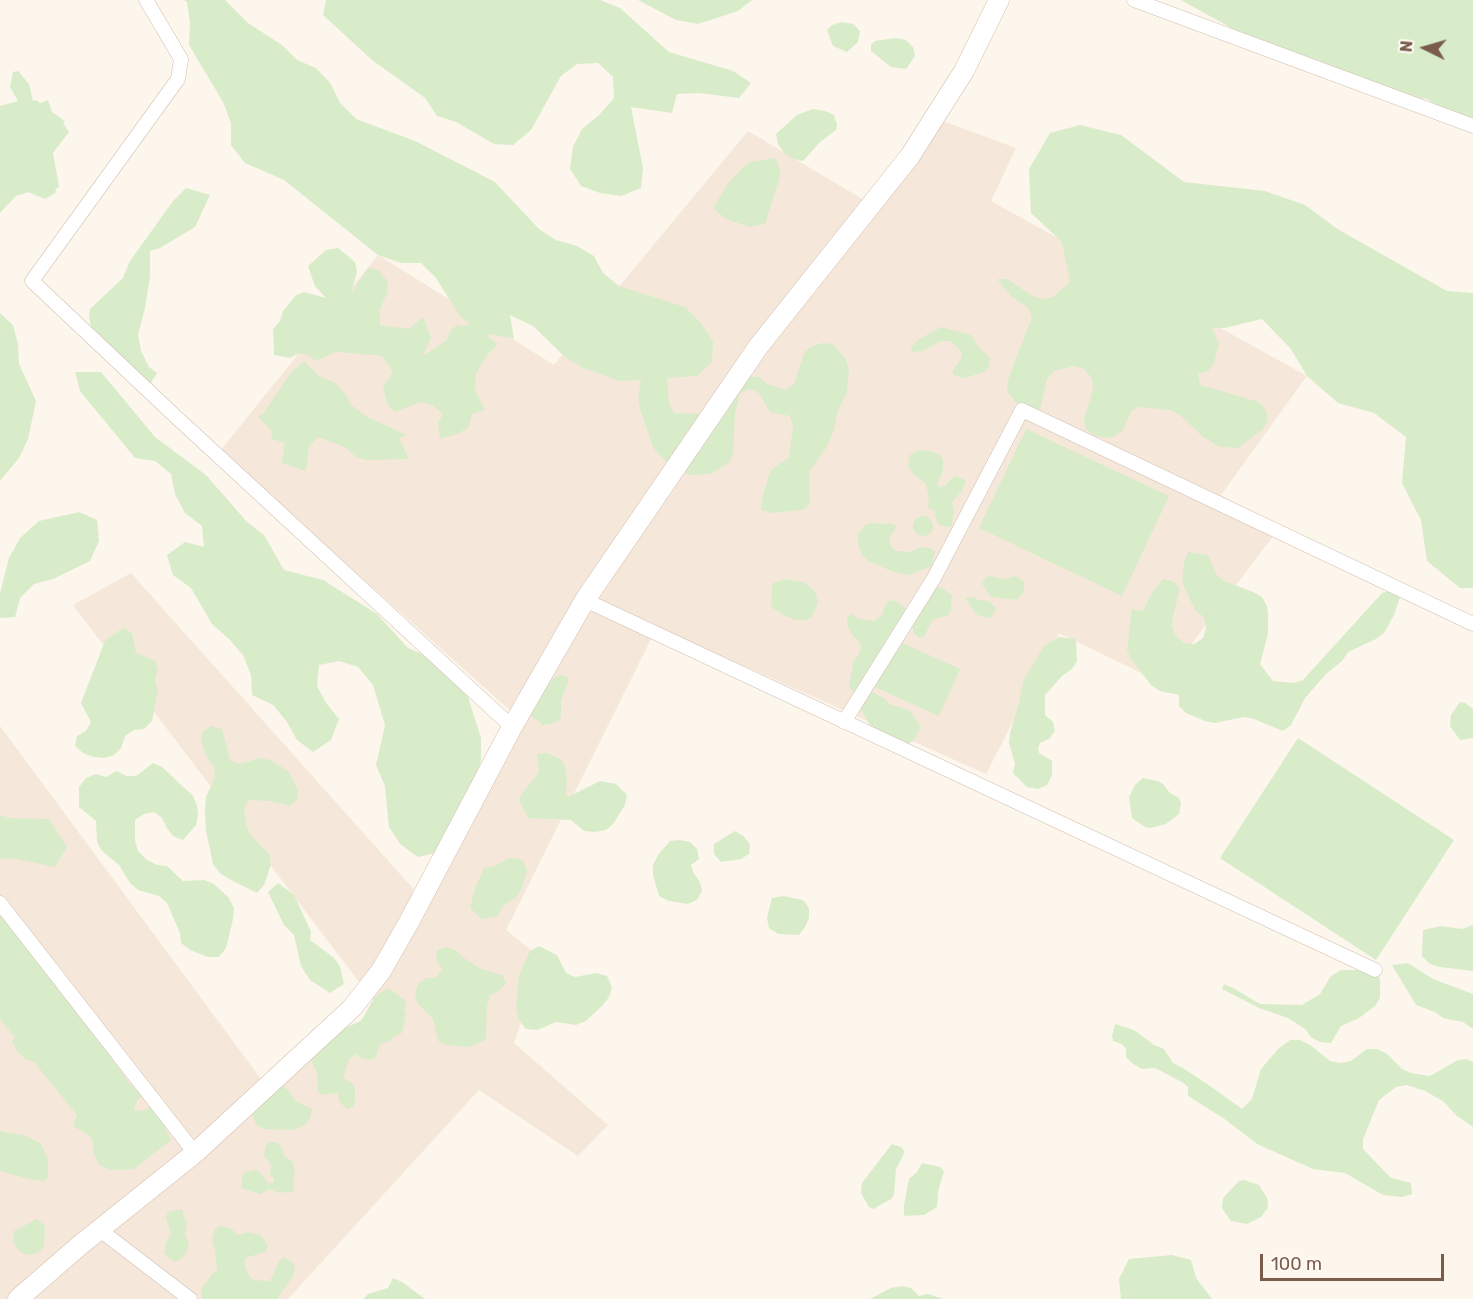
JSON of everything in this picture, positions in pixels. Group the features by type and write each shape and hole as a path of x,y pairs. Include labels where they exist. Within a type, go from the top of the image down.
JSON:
{"street":[{"path":"146,0 181,59 178,79 32,281 512,726"},
{"path":"18,1299 195,1153 352,1008 381,971 512,726 585,600 758,347 910,156 964,71 999,0"},
{"path":"1134,0 1473,126"},
{"path":"844,722 934,578 1022,410 1473,624"},
{"path":"585,600 1375,970"},
{"path":"0,903 195,1153"},
{"path":"100,1230 190,1299"}],"shaded area":[{"path":"943,121 1016,148 991,201 1307,376 1221,495 1280,527 1162,683 1059,633 986,774 657,627 506,930 543,960 514,1043 608,1125 578,1156 479,1090 288,1299 0,1299 0,726 269,1090 378,1007 73,605 131,573 426,903 524,723 220,451 378,255 554,365 748,131 874,206"}],"green space":[{"path":"184,0 225,0 248,23 282,45 297,60 316,68 331,84 340,103 356,119 415,141 495,182 539,229 556,240 577,246 594,256 603,273 619,286 685,307 700,322 713,341 712,362 697,376 667,378 669,404 674,413 704,414 739,376 759,377 767,384 785,390 794,384 804,353 812,346 823,343 833,344 846,360 849,370 847,392 838,410 834,430 826,448 809,472 810,504 803,510 772,513 761,510 770,471 789,457 793,426 790,416 770,412 759,393 750,389 740,393 735,413 733,454 729,463 710,474 689,475 670,465 654,449 640,409 638,398 641,380 620,381 583,368 565,357 533,326 510,315 514,339 489,334 489,338 498,344 488,354 476,373 475,390 485,410 472,414 468,428 440,439 438,423 443,414 432,405 421,402 394,412 387,403 383,387 393,372 382,356 336,352 316,361 308,355 299,353 290,358 274,355 273,329 280,321 283,311 296,295 304,292 326,298 315,286 308,266 326,250 338,248 355,262 357,272 351,293 368,268 378,270 388,282 387,293 380,309 380,325 409,329 423,317 431,338 422,357 448,339 450,331 458,324 462,327 470,325 460,316 436,278 421,263 401,263 378,255 284,180 245,163 231,145 231,123 223,102 189,45 190,23 187,2"},
{"path":"326,0 600,0 620,8 669,52 733,71 751,83 739,98 699,93 677,94 672,113 631,107 643,168 641,188 621,196 600,193 581,186 570,169 573,147 582,129 614,98 613,77 598,63 577,64 561,76 531,130 513,145 494,144 456,122 437,116 425,98 372,60 323,15"},
{"path":"638,0 752,0 738,11 698,24 676,20"},
{"path":"1181,0 1473,0 1473,124 1469,127 1427,99 1392,95 1298,65"},
{"path":"842,22 853,24 860,31 858,42 847,52 833,46 827,30 832,25"},
{"path":"895,38 906,40 913,47 915,56 906,69 891,67 871,51 871,45 875,41"},
{"path":"18,71 29,84 33,101 40,103 48,100 52,112 65,121 63,123 69,132 53,153 59,186 55,193 45,199 28,192 16,196 0,213 0,106 18,101 10,87 13,72"},
{"path":"813,109 834,115 836,130 820,142 803,161 793,159 784,153 778,144 776,134 797,115"},
{"path":"1080,125 1121,135 1184,182 1265,191 1305,205 1339,230 1447,291 1473,293 1473,588 1460,588 1427,561 1421,520 1402,483 1406,437 1374,413 1338,403 1307,376 1291,349 1262,319 1225,328 1212,328 1219,344 1214,363 1208,371 1198,374 1200,385 1259,402 1266,410 1268,420 1263,429 1238,448 1219,447 1202,436 1179,414 1170,410 1140,407 1131,411 1123,430 1114,437 1104,438 1094,435 1086,429 1084,419 1093,389 1092,378 1084,369 1074,366 1054,371 1047,379 1040,409 1019,406 1007,391 1008,380 1032,317 1028,308 1011,296 997,279 1007,279 1033,296 1042,299 1053,297 1070,282 1062,242 1031,213 1029,169 1050,133"},
{"path":"776,158 781,173 765,224 750,227 726,219 713,208 729,182 749,162"},
{"path":"186,188 210,195 195,227 160,248 150,251 150,276 138,335 141,351 149,367 157,373 149,386 96,343 89,318 90,309 123,278 130,261 173,201"},
{"path":"0,313 13,325 18,344 19,364 36,401 28,439 19,458 0,481"},
{"path":"941,327 971,335 979,348 988,355 990,359 988,368 984,372 965,378 955,376 952,372 962,357 962,352 951,341 941,341 923,351 912,352 911,347 918,340"},
{"path":"304,361 319,376 334,382 347,396 351,405 367,417 407,435 399,438 409,459 366,460 356,457 345,447 318,437 309,446 306,471 282,463 285,443 272,439 271,430 258,417 263,414 290,374"},
{"path":"75,372 101,372 155,437 206,475 247,522 264,535 284,570 323,580 377,614 408,648 446,664 468,697 481,738 481,759 478,777 440,852 418,857 401,845 389,827 385,786 376,765 385,725 373,685 358,667 339,661 319,665 317,686 326,703 339,719 331,740 313,752 297,740 287,722 273,705 252,695 251,675 243,655 212,624 191,588 173,575 167,555 185,542 204,547 202,526 185,513 175,494 171,474 155,461 135,458 80,391"},
{"path":"1026,429 1169,496 1122,596 979,528"},
{"path":"919,450 940,455 943,460 943,470 937,484 940,487 945,486 957,476 966,481 962,491 952,502 954,513 951,527 937,523 934,510 929,509 927,504 929,499 926,484 908,466 910,455"},
{"path":"79,512 97,520 99,541 90,561 53,579 34,584 20,598 15,617 0,618 0,594 9,558 20,538 39,521"},
{"path":"919,516 927,516 933,522 933,530 927,536 919,536 913,530 913,522"},
{"path":"870,523 897,526 889,538 892,548 896,551 911,552 920,547 935,551 932,566 909,575 894,572 870,562 862,555 858,545 858,535 865,525"},
{"path":"1188,552 1208,555 1216,574 1224,581 1262,597 1267,606 1268,634 1260,664 1273,681 1294,683 1303,680 1382,593 1392,590 1400,597 1394,615 1384,633 1348,652 1305,698 1291,725 1283,731 1244,717 1215,723 1205,721 1186,713 1179,706 1179,695 1160,691 1151,685 1127,650 1132,609 1143,611 1150,596 1163,579 1173,581 1180,588 1172,627 1176,636 1184,643 1194,644 1203,638 1206,628 1204,617 1195,610 1182,582 1184,562"},
{"path":"1016,576 1024,582 1024,592 1017,600 991,597 982,584 986,577 1001,579"},
{"path":"784,579 804,582 816,593 818,603 811,618 796,620 771,607 772,584"},
{"path":"935,587 944,589 952,596 951,610 948,615 933,620 924,637 919,637 914,634 912,624 920,615 928,596"},
{"path":"973,597 988,601 996,608 992,617 977,615 965,598"},
{"path":"894,600 909,613 871,687 872,692 889,704 909,710 921,727 913,741 908,744 874,730 849,685 854,660 860,652 861,643 848,627 847,617 851,614 859,619 874,621 882,615 885,605"},
{"path":"123,628 132,633 136,653 155,661 158,670 155,680 158,690 152,721 144,729 134,730 125,736 121,748 114,755 104,758 94,757 83,753 75,746 77,736 86,731 91,722 81,703 105,641"},
{"path":"1059,637 1076,639 1077,661 1072,669 1062,676 1045,695 1045,715 1053,722 1055,731 1049,739 1040,743 1038,748 1039,753 1052,761 1052,775 1047,785 1038,789 1027,787 1013,773 1015,764 1009,743 1010,733 1024,679 1044,646"},
{"path":"896,640 960,669 939,716 875,687"},
{"path":"557,676 568,677 568,682 561,701 561,717 552,724 543,725 526,712 545,686"},
{"path":"1460,702 1473,709 1473,738 1460,740 1450,726 1451,715"},
{"path":"212,726 222,729 230,760 239,764 261,758 270,760 288,771 298,790 297,799 290,806 270,801 249,800 244,808 247,828 252,837 269,854 271,865 264,885 257,893 229,879 213,864 206,831 205,809 206,797 215,777 214,766 206,756 201,741 203,731"},
{"path":"1298,738 1454,840 1376,960 1220,858"},
{"path":"547,753 560,759 564,764 568,797 600,781 616,784 627,795 625,805 613,824 606,830 584,831 571,820 528,818 520,802 520,796 537,775 539,770 537,754"},
{"path":"153,763 162,767 193,796 198,815 196,825 183,840 173,836 162,818 154,812 144,814 135,820 135,840 138,851 147,860 157,865 167,866 183,881 204,880 214,884 229,898 234,908 233,919 226,948 219,957 208,957 190,950 181,943 180,933 167,903 159,896 138,890 130,883 119,865 102,851 97,842 96,821 79,807 79,787 86,778 96,774 106,777 117,771 126,776 136,776"},
{"path":"1143,778 1158,781 1179,798 1181,803 1179,814 1166,824 1150,828 1132,818 1129,797 1135,785"},
{"path":"0,815 10,818 49,819 67,847 55,867 12,858 0,859"},
{"path":"735,831 750,844 749,854 741,859 721,862 714,854 714,844"},
{"path":"670,841 690,842 697,849 699,859 691,865 702,891 697,900 688,904 669,901 659,896 653,875 653,865 658,855"},
{"path":"509,858 523,861 527,871 522,888 516,897 503,906 498,916 482,919 470,908 475,888 484,868 495,866"},
{"path":"278,883 294,895 311,932 310,940 334,958 340,966 344,984 330,993 310,980 301,966 294,935 284,925 268,892"},
{"path":"783,896 803,900 809,908 809,918 799,935 778,934 769,928 767,918 772,898"},
{"path":"0,913 54,976 129,1083 142,1095 135,1104 134,1110 141,1111 151,1107 162,1122 171,1140 134,1169 111,1170 99,1165 94,1154 92,1139 73,1126 77,1115 34,1062 25,1059 12,1042 15,1037 0,1019"},
{"path":"1473,925 1473,971 1440,967 1430,964 1422,956 1423,930 1441,926 1462,929"},
{"path":"539,946 557,955 566,973 575,977 597,973 607,976 612,987 609,997 586,1021 576,1025 556,1022 537,1030 526,1029 519,1020 516,1009 519,975 530,951"},
{"path":"447,947 457,951 481,969 502,975 506,983 499,991 490,995 487,1006 486,1039 468,1047 447,1045 438,1041 433,1019 418,1004 415,994 418,984 426,978 436,978 442,969 436,960 437,950"},
{"path":"1408,963 1433,979 1473,994 1473,1029 1463,1022 1443,1018 1435,1012 1416,1005 1392,965"},
{"path":"1341,970 1361,970 1380,978 1380,998 1375,1006 1359,1018 1341,1026 1331,1043 1320,1042 1288,1018 1259,1008 1222,989 1224,984 1260,1004 1302,1005 1320,994 1331,976"},
{"path":"388,988 405,1000 406,1014 402,1033 380,1044 375,1058 370,1060 360,1058 357,1054 349,1059 343,1078 352,1083 355,1088 355,1103 348,1109 340,1103 337,1093 323,1095 318,1093 317,1072 312,1063 313,1058 318,1048 333,1033 361,1021 374,998"},
{"path":"1115,1024 1134,1030 1154,1045 1164,1049 1173,1063 1242,1109 1252,1099 1261,1069 1278,1049 1290,1040 1300,1040 1330,1061 1341,1063 1351,1061 1367,1049 1377,1049 1387,1054 1402,1069 1430,1076 1456,1061 1466,1059 1473,1062 1473,1127 1457,1116 1443,1101 1425,1091 1407,1085 1396,1087 1379,1100 1363,1139 1363,1149 1391,1178 1411,1183 1412,1194 1402,1197 1383,1195 1345,1173 1313,1169 1257,1144 1226,1120 1190,1097 1188,1087 1182,1082 1155,1068 1142,1069 1132,1063 1126,1057 1126,1049 1122,1044 1113,1041"},
{"path":"281,1085 289,1091 294,1100 312,1109 310,1119 295,1130 264,1129 256,1124 252,1114 261,1098"},
{"path":"0,1131 27,1136 41,1144 48,1159 48,1177 44,1181 0,1171"},
{"path":"270,1142 277,1142 284,1156 292,1161 295,1171 294,1191 279,1193 269,1189 260,1194 241,1188 243,1173 254,1170 259,1171 268,1183 274,1183 274,1178 270,1175 271,1164 264,1156 266,1145"},
{"path":"892,1144 901,1147 904,1151 896,1169 894,1195 873,1209 869,1207 861,1193 862,1183"},
{"path":"922,1163 941,1167 944,1172 938,1191 937,1207 924,1215 904,1216 909,1179"},
{"path":"1244,1180 1259,1185 1268,1203 1261,1217 1247,1224 1231,1221 1222,1208 1223,1198 1239,1181"},
{"path":"183,1210 187,1224 185,1234 189,1243 186,1254 178,1261 173,1261 164,1253 171,1234 166,1217 168,1212"},
{"path":"37,1219 45,1226 44,1246 38,1253 28,1255 19,1251 13,1242 14,1231"},
{"path":"220,1226 230,1228 238,1235 248,1232 259,1234 266,1242 268,1247 265,1252 245,1258 245,1268 254,1280 270,1281 283,1257 292,1262 295,1266 293,1276 277,1299 202,1299 201,1289 217,1271 212,1240 215,1229"},
{"path":"1172,1255 1191,1260 1196,1278 1212,1299 1121,1299 1119,1279 1129,1259"},
{"path":"393,1278 425,1299 363,1299 368,1294 388,1288"},
{"path":"902,1286 911,1288 919,1296 928,1294 944,1299 870,1299 891,1288"}]}
